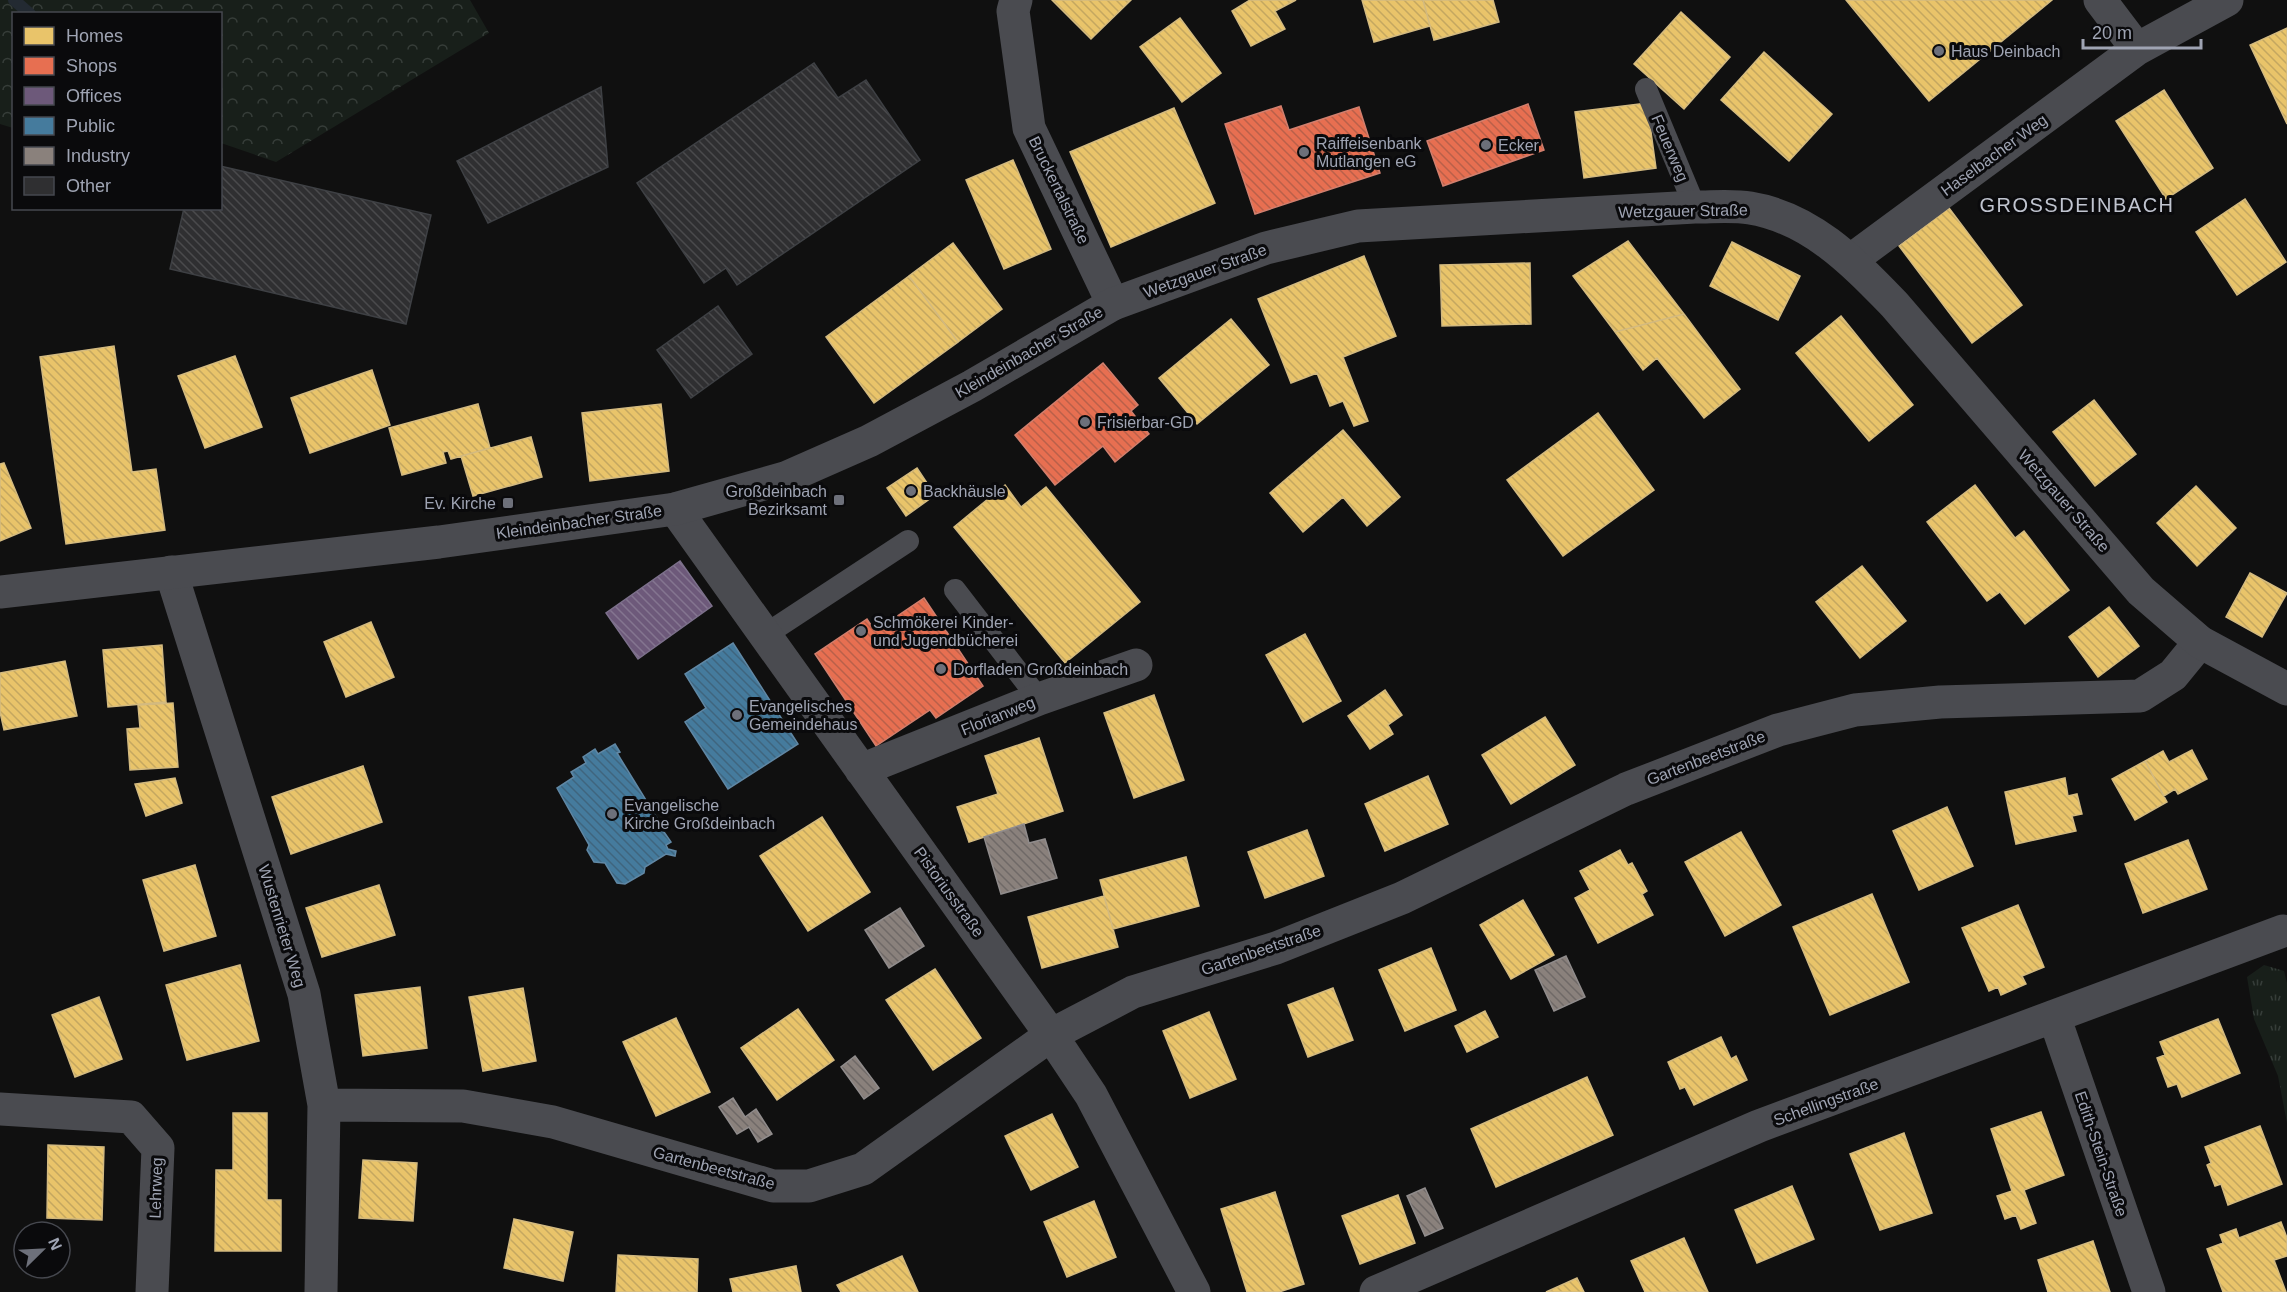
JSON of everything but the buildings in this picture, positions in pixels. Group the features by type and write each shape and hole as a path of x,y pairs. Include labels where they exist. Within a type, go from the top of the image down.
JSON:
{"street":[{"name":"Bruckertalstraße","path":"1017,0 1013,11 1029,128 1113,304"},
{"path":"2100,0 2137,49"},
{"name":"Haselbacher Weg","path":"1851,260 2137,49 2227,0"},
{"name":"Wetzgauer Straße","path":"1113,304 1266,248 1358,226 1695,207 1750,208 1805,226 1851,260 1894,304 2141,591 2200,642 2287,690"},
{"name":"Kleindeinbacher Straße","path":"0,592 440,542 675,509 785,478 869,441 972,386 1113,304"},
{"name":"Pistoriusstraße","path":"675,509 1051,1035 1090,1095 1194,1292"},
{"name":"Wustenrieter Weg","path":"171,572 304,994 324,1105 321,1292"},
{"name":"Gartenbeetstraße","path":"324,1105 464,1106 552,1122 772,1186 809,1186 863,1169 1051,1035 1133,992 1276,948 1391,902 1503,851 1626,789 1778,730 1855,710 1940,702 2140,696 2173,675 2200,642"},
{"name":"Florianweg","path":"861,770 1039,699 1136,665"},
{"name":"Schellingstraße","path":"1376,1292 1760,1126 2283,931"},
{"name":"Edith-Stein-Straße","path":"2054,1016 2149,1292"},
{"name":"Lehrweg","path":"0,1109 131,1116 158,1148 152,1292"}],"lane":[{"name":"Feuerweg","path":"1646,89 1695,207"},
{"path":"765,635 908,542"},
{"path":"955,590 1039,699"}],"green space":[{"path":"0,0 470,0 489,33 276,162 222,143 222,12 12,12 12,128 0,124"},
{"path":"2264,965 2284,971 2287,983 2287,1123 2278,1076 2254,1019 2247,977"}],"waterway":[{"path":"14,0 28,12"}],"place":[{"name":"Haus Deinbach","path":"1939,51"},
{"name":"Ecker","path":"1486,145"},
{"name":"Raiffeisenbank Mutlangen eG","path":"1304,152"},
{"name":"Frisierbar-GD","path":"1085,422"},
{"name":"Backhäusle","path":"911,491"},
{"name":"Großdeinbach Bezirksamt","path":"839,500"},
{"name":"Ev. Kirche","path":"508,503"},
{"name":"Schmökerei Kinder- und Jugendbücherei","path":"861,631"},
{"name":"Dorfladen Großdeinbach","path":"941,669"},
{"name":"Evangelisches Gemeindehaus","path":"737,715"},
{"name":"Evangelische Kirche Großdeinbach","path":"612,814"}],"district":[{"name":"GROSSDEINBACH","path":"2077,205"}]}
